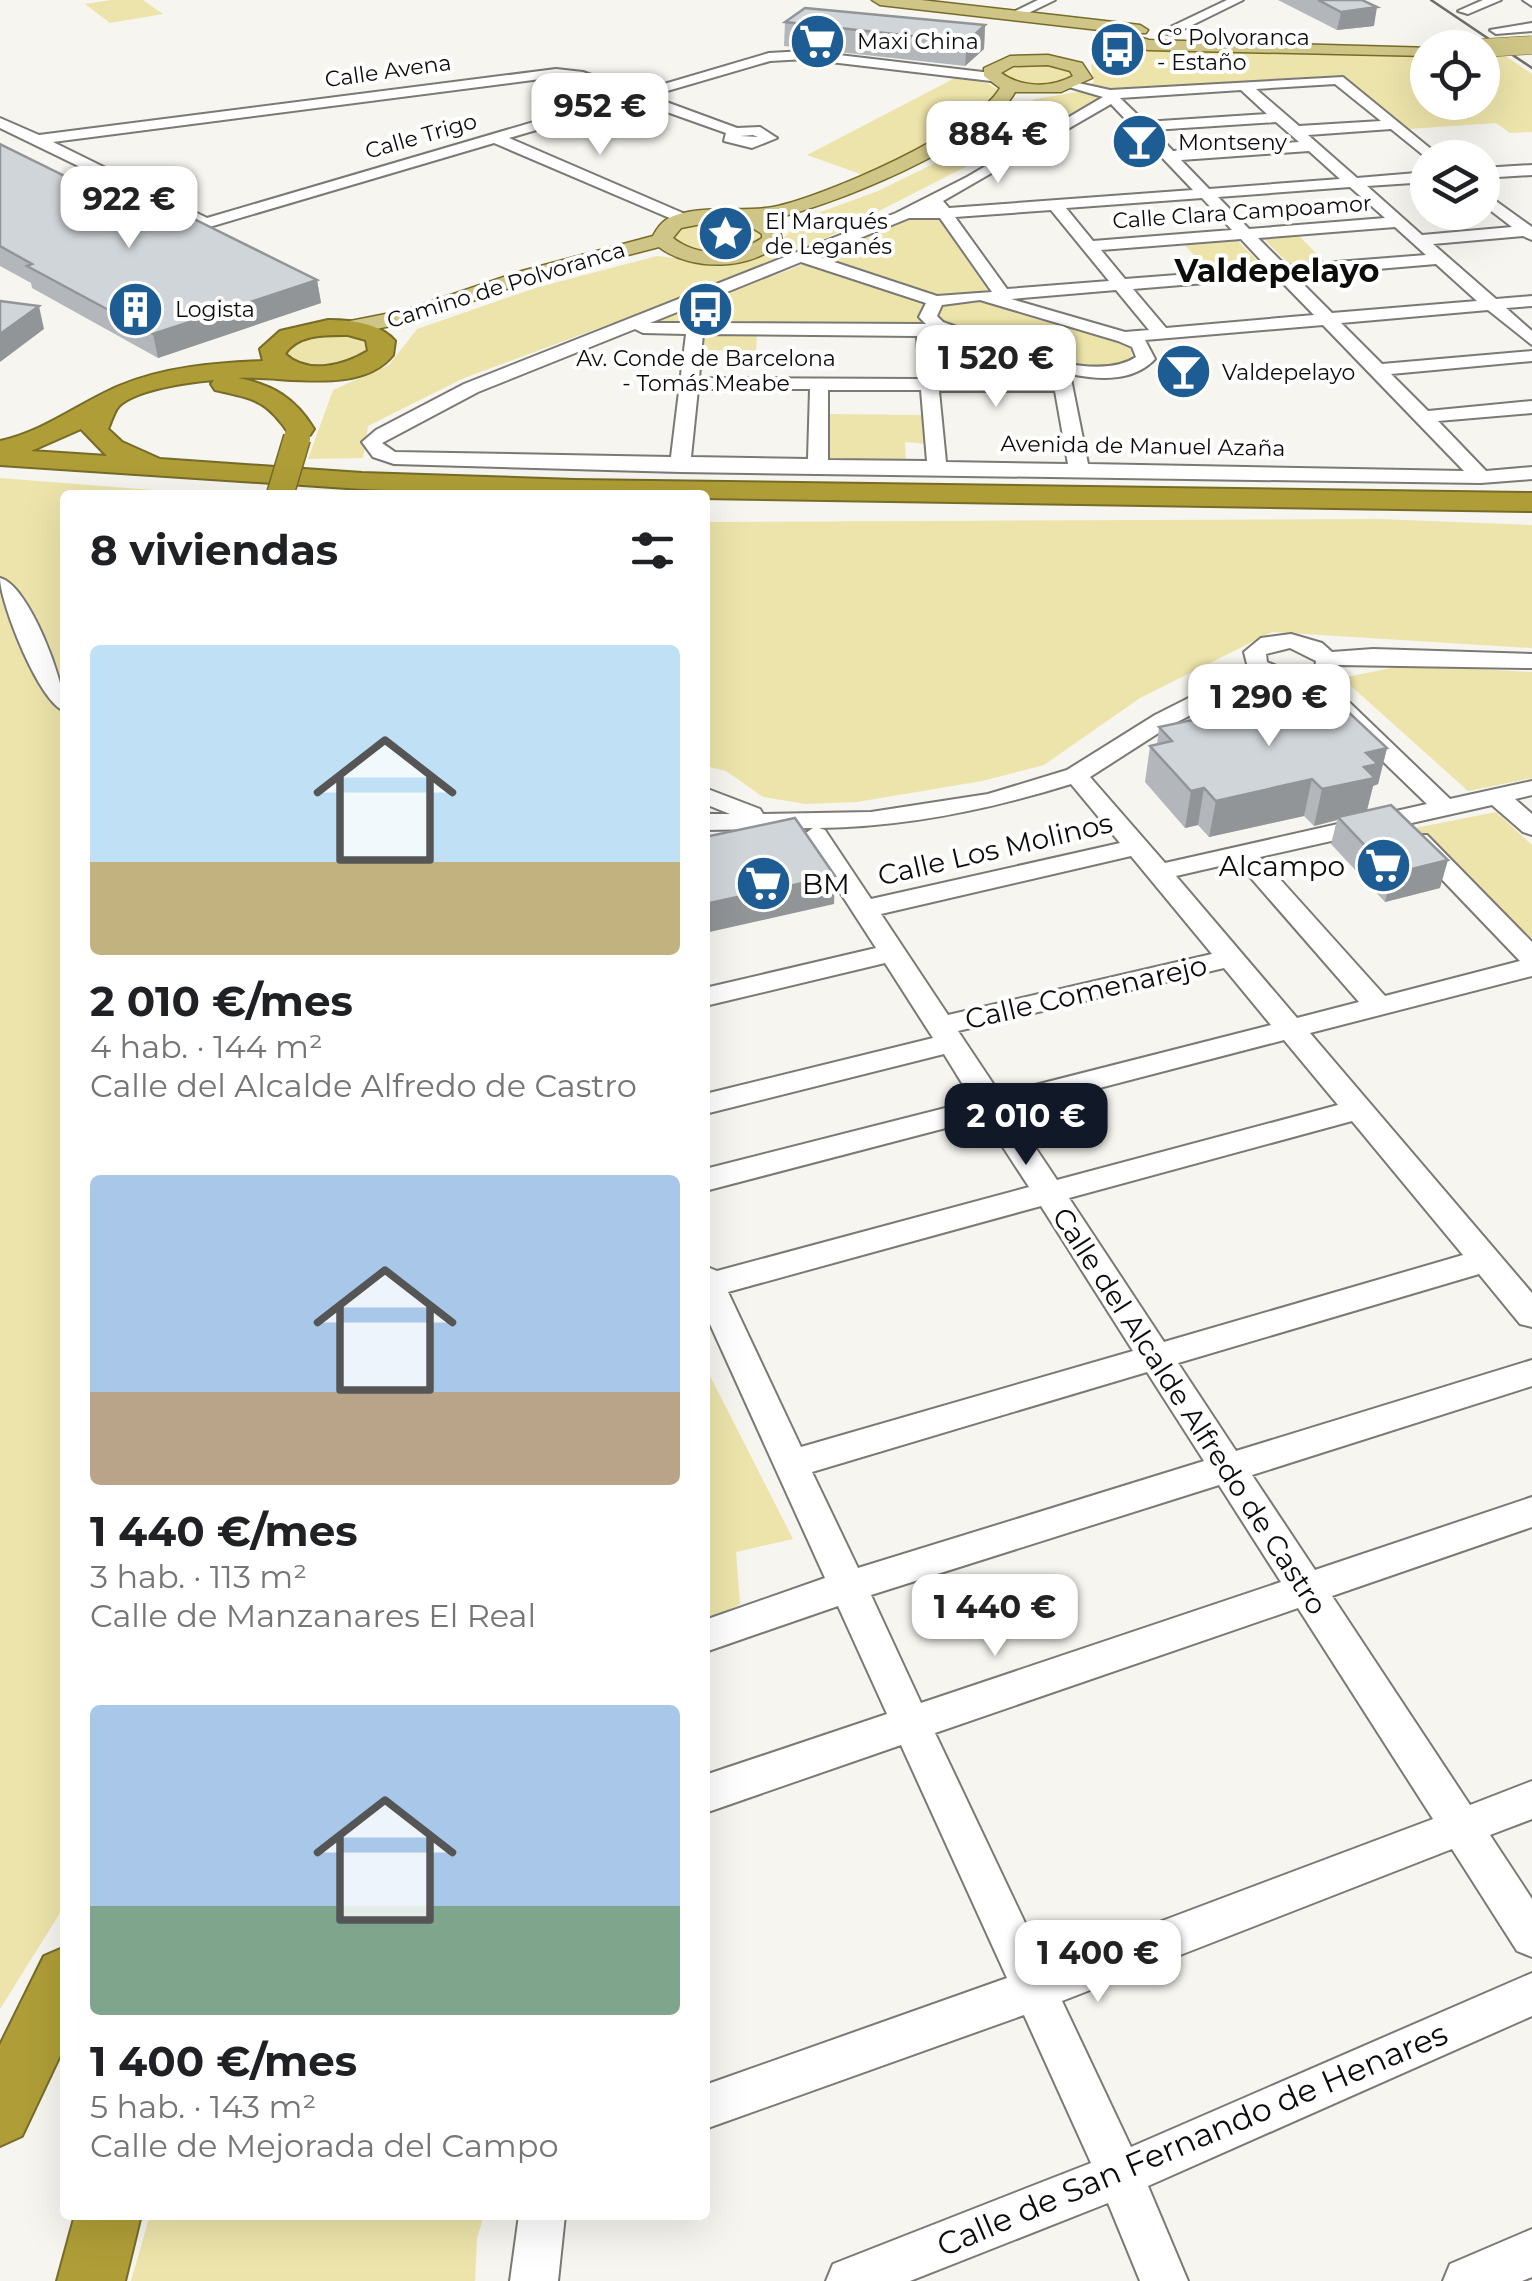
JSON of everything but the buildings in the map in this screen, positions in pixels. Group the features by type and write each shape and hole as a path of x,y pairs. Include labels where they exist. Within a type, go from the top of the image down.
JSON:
{"highway":[{"path":"282,490 302,425 326,384 380,355 382,341 363,330 348,328 301,332 285,362"},
{"path":"285,362 304,380 302,425"},
{"path":"0,448 44,440 134,390 201,374 285,362 326,373 356,368"},
{"path":"134,390 203,383 259,390 290,410 302,425"},
{"path":"108,402 94,430 112,448 130,457 154,463 362,482"},
{"path":"0,457 362,482 575,490"},
{"path":"0,469 328,490"},
{"path":"140,480 222,490"},
{"path":"710,492 1532,502"},
{"path":"710,502 1307,506 1532,513"},
{"path":"710,512 824,504"},
{"path":"0,2114 60,1988"},
{"path":"91,2281 107,2220"}],"main road":[{"path":"880,0 1011,16 1121,46"},
{"path":"1500,47 1532,45"},
{"path":"1010,85 1007,98 914,158 791,208 686,220 667,228 671,245 725,256 766,241 789,217 925,161 1025,96 1121,46"},
{"path":"1044,88 1010,85 991,77 990,72 999,64 1048,60 1121,46 1410,51"},
{"path":"738,216 766,241"},
{"name":"Camino de Polvoranca","path":"348,328 411,315 525,276 671,245"},
{"name":"Camino de Polvoranca","path":"382,341 421,319 526,283 671,245"}],"street":[{"path":"1011,16 1049,0"},
{"path":"1110,96 1121,46 1237,0"},
{"path":"1464,11 1495,0"},
{"path":"1496,30 1532,27"},
{"name":"Calle Trigo","path":"0,122 206,223 784,55 991,77"},
{"name":"Calle Avena","path":"38,140 538,73 578,75 736,132"},
{"path":"940,206 1110,96 1338,80 1411,140"},
{"path":"1243,85 1532,340"},
{"path":"1110,96 1481,477"},
{"path":"1140,126 1279,117"},
{"path":"1295,132 1392,125"},
{"path":"496,138 686,220"},
{"path":"1169,156 1311,146"},
{"path":"1500,172 1532,170"},
{"path":"624,328 798,256 902,216 940,206 1056,205 1410,178"},
{"path":"1056,205 1160,332"},
{"path":"688,383 930,385 1102,374 1144,363 1140,344 999,296 940,206"},
{"path":"1500,211 1530,233"},
{"path":"1504,214 1532,212"},
{"name":"Calle Clara Campoamor","path":"1089,246 1398,222"},
{"path":"1419,240 1530,233"},
{"path":"766,241 798,256 936,301 958,296 999,296 1440,258"},
{"path":"936,301 928,317 937,468"},
{"path":"1124,337 1532,301"},
{"path":"680,466 697,310 697,304 692,302"},
{"path":"624,328 931,328 1060,376"},
{"name":"Avenida de Manuel Azaña","path":"624,328 471,388 372,442 380,454 394,458 680,466 1481,477 1532,473"},
{"path":"1378,370 1532,356"},
{"path":"1060,376 1079,472"},
{"path":"818,384 818,466"},
{"path":"1425,417 1532,407"},
{"path":"0,584 11,594 60,698"},
{"path":"1327,659 1326,671 1310,678 1285,679 1262,670 1253,658 1260,646 1268,643 1303,644 1327,659 1373,656 1532,660"},
{"path":"36,649 60,655"},
{"path":"710,822 804,828 991,800 1076,775 1163,720 1262,670"},
{"path":"1310,678 1446,810"},
{"path":"1076,775 1532,1315"},
{"path":"1160,872 1532,788"},
{"path":"710,797 755,816 804,828"},
{"path":"1499,798 1532,827"},
{"path":"1398,820 1532,958"},
{"name":"Calle del Alcalde Alfredo de Castro","path":"804,828 865,910 1532,1936"},
{"name":"Calle Los Molinos","path":"865,910 1138,847"},
{"path":"1244,855 1378,1006"},
{"path":"710,996 893,954"},
{"name":"Calle Comenarejo","path":"710,1103 1231,958"},
{"path":"710,1179 1532,967"},
{"path":"710,1280 1049,1194 1359,1109"},
{"path":"791,1464 1486,1260"},
{"path":"710,1288 1120,2175 1164,2281"},
{"path":"710,1634 1226,1467 1532,1374"},
{"path":"710,1792 1532,1512"},
{"path":"710,2105 1034,1990 1532,1800"},
{"name":"Calle de San Fernando de Henares","path":"850,2281 1120,2175 1532,1994"},
{"path":"534,2281 541,2220"},
{"path":"1467,2281 1532,2253"}],"shaded area":[{"path":"143,0 163,14 110,23 85,4"},
{"path":"1151,49 1410,54 1410,120 1500,120 1500,52 1532,74 1532,132 1510,133 1496,123 1409,129 1348,81 1334,77 1116,90 785,259 464,378 368,426 363,458 308,459 333,390 389,365 417,329 535,288 657,256 710,262 755,259 785,237 799,220 878,191 960,151 1035,99 1077,92 1094,82 1091,65"},
{"path":"1029,62 1065,67 1075,75 1073,79 1036,84 999,75 1002,68"},
{"path":"957,77 999,90 971,117 917,149 863,175 807,155"},
{"path":"937,216 997,304 1123,344 1131,349 1132,358 1112,367 1080,365 961,327 642,325 794,268 904,219"},
{"path":"746,221 762,236 730,251 692,249 673,236 674,231 690,222"},
{"path":"1296,233 1324,261 1289,264 1261,236"},
{"path":"1235,238 1265,269 1211,274 1182,242"},
{"path":"329,331 367,337 373,349 330,366 285,359 284,347 291,341"},
{"path":"702,333 757,334 756,351 701,350"},
{"path":"827,414 923,415 926,444 905,442 906,462 828,461"},
{"path":"0,478 153,490 60,490 60,1913 0,2009"},
{"path":"1379,519 1532,525 1532,648 1272,632 1140,698 1044,765 982,781 857,802 806,804 763,797 726,771 710,767 710,522"},
{"path":"1406,665 1532,672 1532,778 1468,791 1342,678"},
{"path":"1496,812 1532,845 1532,943 1415,828"},
{"path":"710,1376 793,1539 736,1552 740,1604 710,1620"},
{"path":"149,2220 482,2220 477,2238 475,2281 131,2281"}],"railway":[{"path":"1431,0 1532,68"}],"place":[{"name":"Maxi China","path":"818,41"},
{"name":"Cº Polvoranca - Estaño","path":"1118,50"},
{"name":"Montseny","path":"1139,142"},
{"name":"El Marqués de Leganés","path":"726,234"},
{"name":"Logista","path":"136,309"},
{"name":"Av. Conde de Barcelona - Tomás Meabe","path":"706,310"},
{"name":"Valdepelayo","path":"1183,372"},
{"name":"Alcampo","path":"1384,866"},
{"name":"BM","path":"763,884"}],"district":[{"name":"Valdepelayo","path":"1277,270"}]}
